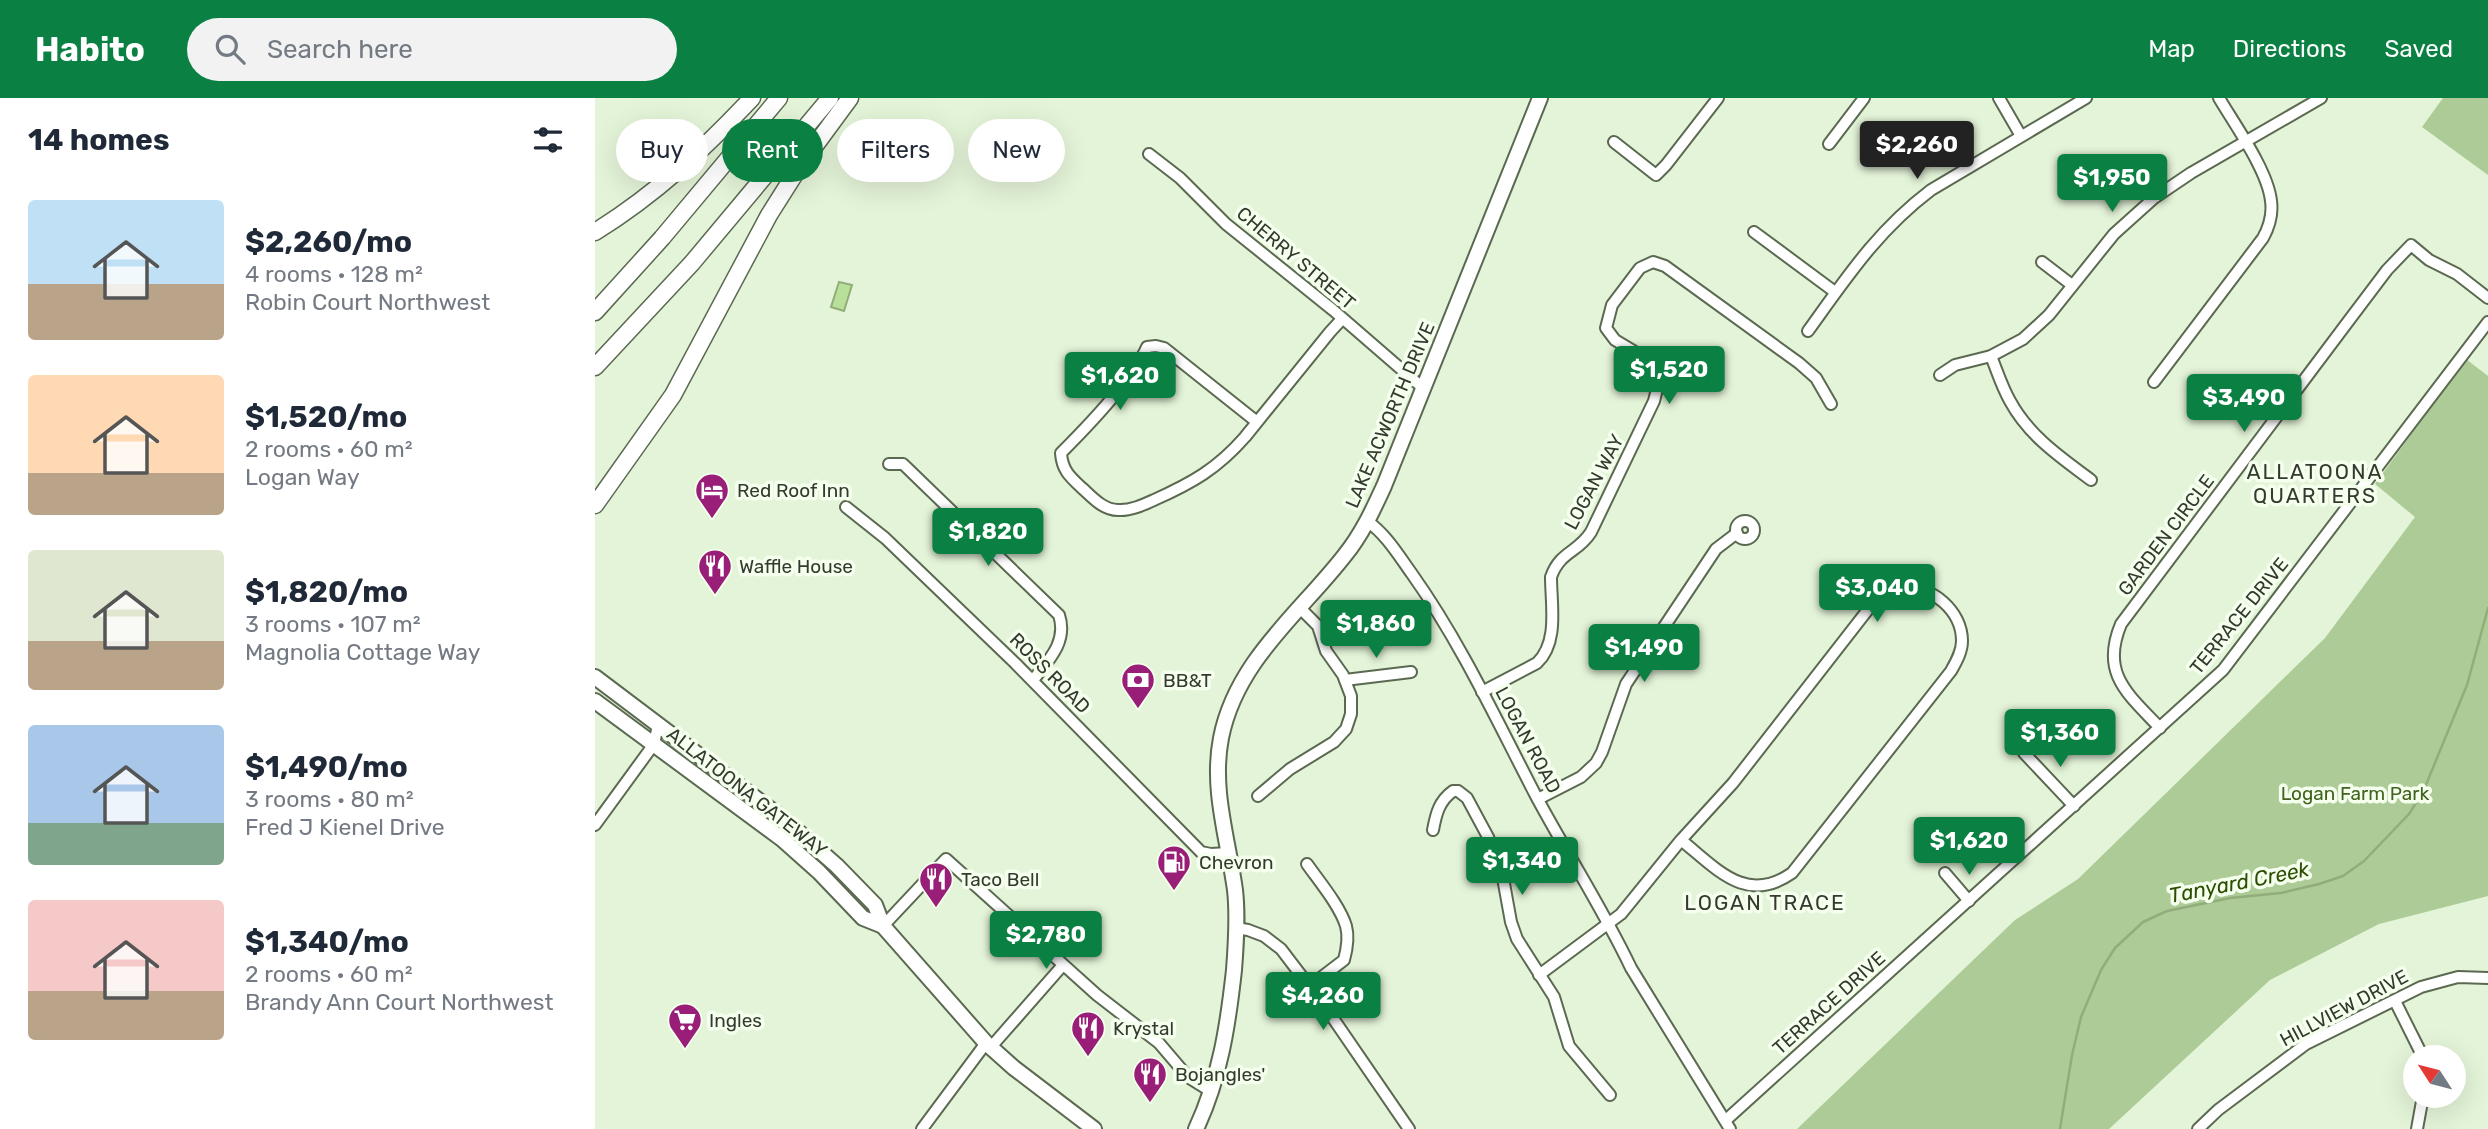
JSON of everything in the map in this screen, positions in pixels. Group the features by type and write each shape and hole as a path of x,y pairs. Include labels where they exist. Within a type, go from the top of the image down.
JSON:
{"highway":[{"path":"595,232 628,212 664,184 699,154 752,98"},
{"path":"595,312 662,238 779,98"},
{"path":"595,367 692,263 830,98"},
{"path":"595,505 673,395 774,207 813,148 851,98"}],"main road":[{"name":"LAKE ACWORTH DRIVE","path":"1196,1129 1220,1068 1230,1009 1236,928 1235,892 1217,764 1222,734 1232,704 1259,653 1345,556 1367,521 1384,486 1540,98"},
{"name":"ALLATOONA GATEWAY","path":"595,677 787,822 875,905 883,926"},
{"name":"ALLATOONA GATEWAY","path":"595,701 794,849 863,918 883,926"},
{"path":"883,926 988,1045 1094,1129"}],"street":[{"path":"1614,142 1656,175 1718,98"},
{"path":"1829,144 1864,98"},
{"path":"1999,98 2021,136"},
{"path":"1808,331 1873,243 1909,206 1931,190 2086,98"},
{"path":"2154,382 2269,227 2271,202 2267,185 2220,98"},
{"path":"1940,375 1955,365 1991,356 2023,339 2036,329 2114,234 2154,198 2191,173 2321,98"},
{"name":"CHERRY STREET","path":"1149,154 1180,178 1226,224 1423,388"},
{"path":"1754,232 1835,292"},
{"name":"GARDEN CIRCLE","path":"2160,728 2125,691 2118,679 2112,656 2121,624 2386,270 2411,245 2429,260 2457,274 2488,298"},
{"name":"LOGAN WAY","path":"1482,692 1537,663 1544,656 1551,637 1553,570 1561,557 1581,544 1591,532 1654,401 1656,377 1651,366 1645,358 1615,340 1607,328 1612,305 1640,268 1653,262 1665,266 1799,363 1816,378 1831,404"},
{"path":"2042,262 2072,285"},
{"path":"1257,422 1164,348 1147,347 1137,365 1076,440 1061,453 1061,464 1064,471 1103,506 1118,510 1128,510 1178,489 1206,474 1227,457 1257,422 1342,318"},
{"name":"TERRACE DRIVE","path":"1728,1124 2223,670 2488,322"},
{"path":"1991,356 2010,401 2025,424 2048,448 2091,480"},
{"path":"889,464 903,464 1059,615 1063,627 1060,643 1033,680"},
{"name":"ROSS ROAD","path":"846,507 885,538 1033,680 1201,852 1229,853"},
{"name":"LOGAN ROAD","path":"1367,521 1376,527 1431,600 1650,1000 1728,1124"},
{"path":"1538,799 1581,777 1596,763 1626,684 1716,549 1737,533"},
{"path":"1539,975 1609,925 1630,902 1681,840 1733,783 1870,607 1890,592 1901,588 1915,589 1940,599 1952,611 1962,640 1958,659 1951,671 1792,873 1767,886 1742,885 1681,840"},
{"path":"1258,796 1290,769 1334,742 1346,729 1351,714 1352,704 1345,680 1326,651 1318,626 1299,607"},
{"path":"1345,680 1411,672"},
{"path":"595,825 654,744 658,725"},
{"path":"2024,753 2074,806"},
{"path":"1433,830 1437,810 1443,800 1453,791 1463,793 1472,806 1498,862 1517,939 1553,997 1569,1046 1609,1095"},
{"path":"883,926 946,859 1097,995 1159,1043 1188,1077 1212,1092"},
{"path":"1307,864 1346,926 1347,946 1345,960 1310,986"},
{"path":"1945,873 1969,901"},
{"path":"1236,928 1248,930 1281,949 1310,986 1409,1129"},
{"path":"922,1129 988,1045 1063,965"},
{"name":"HILLVIEW DRIVE","path":"2198,1129 2218,1110 2292,1053 2421,987 2458,977 2488,978"},
{"path":"2395,1001 2417,1045"},
{"path":"2417,1129 2421,1108"}],"green space":[{"path":"2443,98 2488,98 2488,175 2422,127"},
{"name":"Logan Farm Park","path":"2466,359 2488,376 2488,896 2379,924 2270,980 2109,1129 1797,1129 2015,920 2078,879 2325,638 2415,517 2375,484"}],"shaded area":[{"path":"839,282 852,285 844,311 831,307"}],"waterway":[{"name":"Tanyard Creek","path":"2060,1129 2081,1017 2101,970 2115,948 2143,922 2167,911 2230,898 2281,893 2319,884 2343,876 2364,861 2409,814 2423,792 2467,685 2488,608"}],"place":[{"name":"Red Roof Inn","path":"712,520"},
{"name":"Waffle House","path":"715,596"},
{"name":"BB&T","path":"1138,710"},
{"name":"Chevron","path":"1174,892"},
{"name":"Taco Bell","path":"936,909"},
{"name":"Ingles","path":"685,1050"},
{"name":"Krystal","path":"1088,1058"},
{"name":"Bojangles'","path":"1150,1104"}],"district":[{"name":"ALLATOONA QUARTERS","path":"2315,483"},
{"name":"LOGAN TRACE","path":"1765,902"}]}
